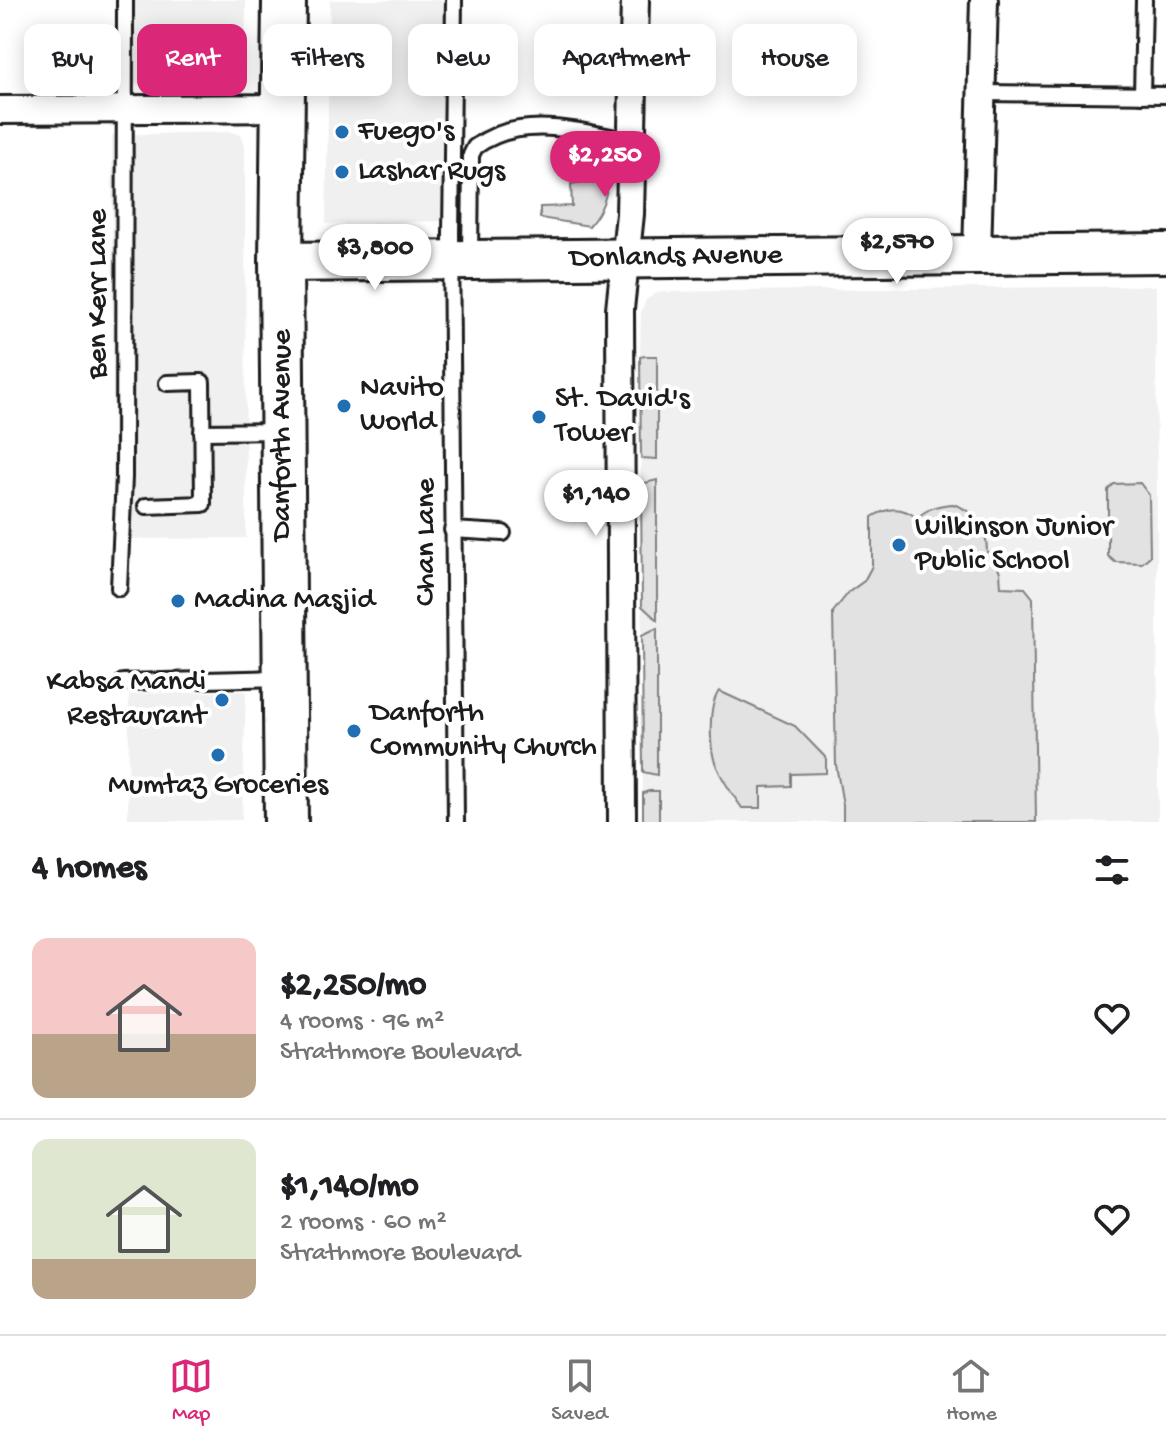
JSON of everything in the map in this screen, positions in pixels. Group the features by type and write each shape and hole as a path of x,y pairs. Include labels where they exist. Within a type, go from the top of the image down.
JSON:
{"main road":[{"name":"Danforth Avenue","path":"284,0 281,262 286,822"}],"street":[{"path":"622,822 620,309 627,258 635,0"},
{"path":"977,254 984,0"},
{"path":"0,110 283,108"},
{"name":"Donlands Avenue","path":"281,262 1166,253"}],"lane":[{"name":"Ben Kerr Lane","path":"119,588 124,477 125,0"},
{"path":"454,0 461,261"},
{"path":"1142,95 1144,0"},
{"path":"981,93 1166,95"},
{"path":"461,261 471,155 475,147 506,132 530,127 568,129 631,141"},
{"name":"Chan Lane","path":"456,822 452,530 461,261"},
{"path":"146,506 203,504 202,382 167,383"},
{"path":"202,432 283,431"},
{"path":"452,530 503,533"},
{"path":"123,682 285,678"}],"shaded area":[{"path":"129,0 246,0 246,24 137,24 137,85 129,85"},
{"path":"330,0 445,0 445,24 408,24 408,96 445,96 444,221 326,224 328,96 392,96 392,24 330,24"},
{"path":"231,132 241,135 245,145 246,538 127,539 126,586 113,585 112,135"},
{"path":"592,159 608,178 603,204 589,226 540,218 540,207 572,206 571,184 592,180"},
{"name":"Wilkinson Junior Public School","path":"1156,286 1158,822 643,822 640,357 641,312 646,300 657,292"},
{"path":"657,356 657,459 641,458 640,357"},
{"path":"657,480 657,620 642,606 641,484"},
{"path":"1140,483 1149,495 1150,556 1142,563 1115,562 1108,556 1108,490 1114,484"},
{"path":"953,504 968,511 983,528 987,552 991,552 1000,572 1001,587 1025,588 1033,598 1036,822 843,822 836,765 833,612 849,592 864,581 872,566 872,517 895,509 917,518 934,508"},
{"path":"657,628 657,775 643,772 642,635"},
{"path":"246,691 242,820 128,822 129,694"},
{"path":"719,691 795,726 826,758 826,773 791,774 791,786 761,787 761,808 742,808 721,776 714,758 711,717"},
{"path":"659,791 659,822 643,822 643,793"}],"place":[{"name":"Fuego's","path":"342,132"},
{"name":"Lashar Rugs","path":"342,172"},
{"name":"Navito World","path":"344,406"},
{"name":"St. David's Tower","path":"539,417"},
{"name":"Wilkinson Junior Public School","path":"899,545"},
{"name":"Madina Masjid","path":"178,601"},
{"name":"Kabsa Mandi Restaurant","path":"222,700"},
{"name":"Danforth Community Church","path":"354,731"},
{"name":"Mumtaz Groceries","path":"218,755"}]}
